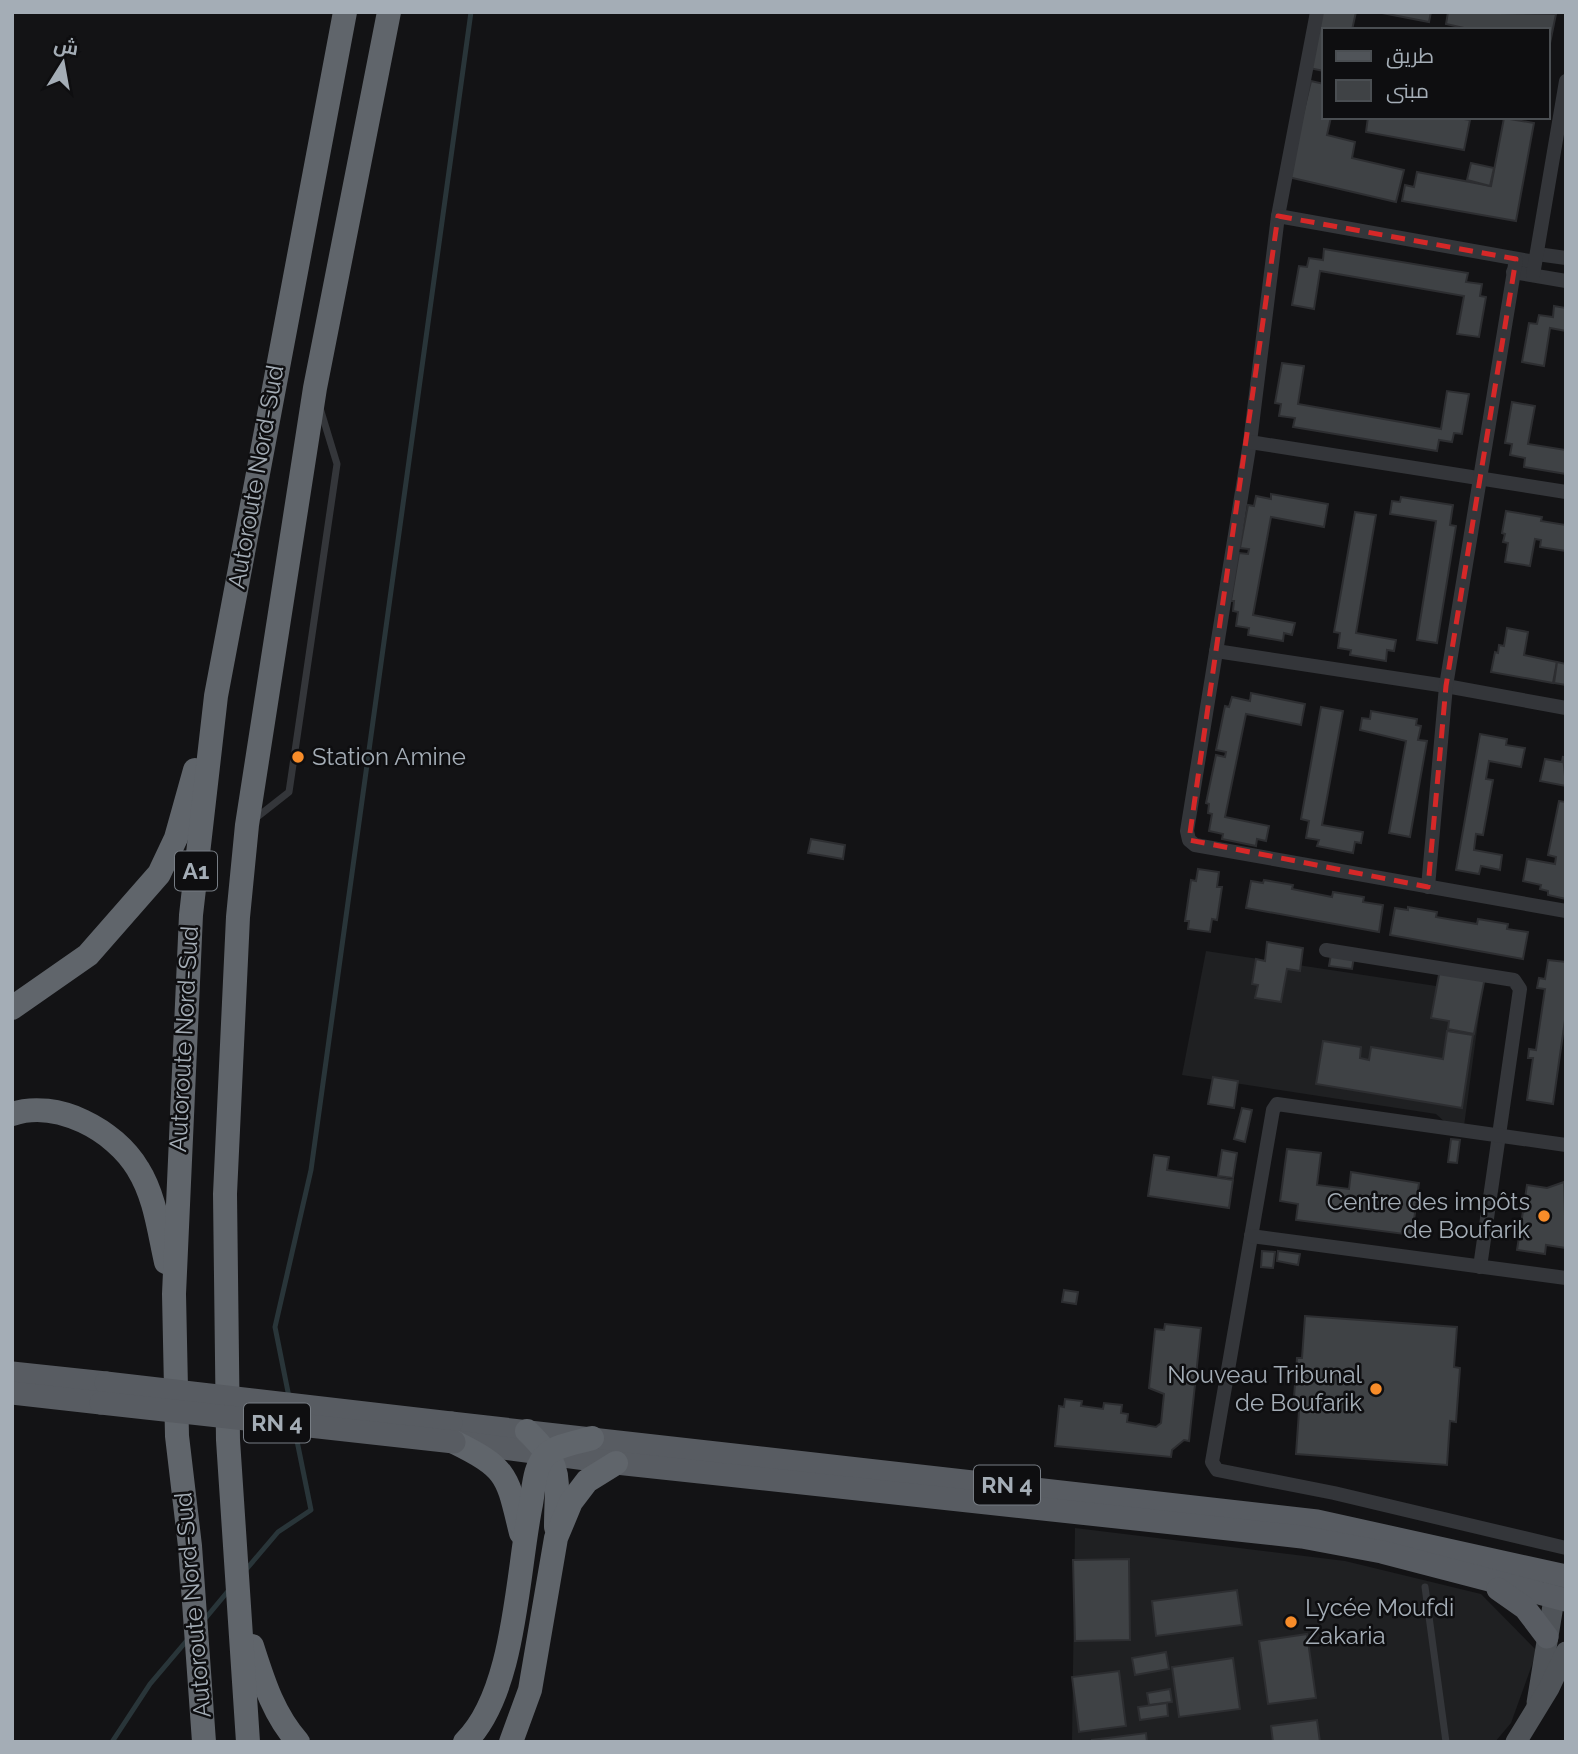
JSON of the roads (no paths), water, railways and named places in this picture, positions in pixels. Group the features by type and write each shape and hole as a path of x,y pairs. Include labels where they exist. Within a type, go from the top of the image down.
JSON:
{"highway":[{"name":"Autoroute Nord-Sud","path":"204,1742 190,1546 177,1436 174,1294 191,915 216,695 345,12"},
{"name":"Autoroute Nord-Sud","path":"248,1742 228,1440 225,1194 238,917 247,825 315,388 389,12"},
{"path":"12,1008 88,955 159,874 176,838 216,695"},
{"path":"12,1114 58,1111 94,1127 126,1153 149,1191 174,1294"},
{"name":"RN 4","path":"12,1373 104,1393 453,1432 616,1463 1302,1537 1382,1552 1560,1599"},
{"name":"RN 4","path":"12,1393 104,1393"},
{"path":"511,1742 530,1690 556,1538 555,1463 549,1452 527,1431"},
{"name":"RN 4","path":"453,1432 527,1431 1317,1521 1562,1575"},
{"path":"453,1432 491,1460 509,1484 523,1541"},
{"path":"465,1742 474,1733 489,1706 500,1679 518,1593 523,1541 538,1466 549,1452 592,1438"},
{"path":"556,1538 571,1502 587,1481 616,1463"},
{"path":"1477,1577 1525,1608 1547,1637"},
{"path":"240,1607 267,1692 286,1728 298,1742"}],"main road":[{"path":"1537,1703 1547,1637 1560,1599 1562,1575"},
{"path":"1516,1742 1537,1703 1549,1688 1566,1652"}],"street":[{"path":"1317,12 1278,216 1250,442 1186,831 1189,840 1195,845 1566,911"},
{"path":"1535,264 1566,80"},
{"path":"1278,216 1514,265 1566,258"},
{"path":"1535,264 1566,281"},
{"path":"1428,887 1446,686 1514,265"},
{"path":"1250,442 1566,492"},
{"path":"1216,651 1446,686 1566,708"},
{"path":"1326,950 1514,980 1518,984 1520,989 1480,1267"},
{"path":"1566,1144 1277,1104 1273,1110 1251,1236 1214,1467 1566,1548"},
{"path":"1251,1236 1566,1278"}],"lane":[{"path":"247,825 289,792 337,464 315,388"},
{"path":"1425,1587 1446,1742"}],"waterway":[{"path":"289,1397 275,1327 311,1170 471,12"},
{"path":"244,1572 278,1532 311,1510 295,1431"},
{"path":"204,1620 229,1590"},
{"path":"112,1742 150,1684 189,1638"}],"place":[{"name":"Station Amine","path":"298,757"},
{"name":"Centre des impôts de Boufarik","path":"1544,1216"},
{"name":"Nouveau Tribunal de Boufarik","path":"1376,1389"},
{"name":"Lycée Moufdi Zakaria","path":"1291,1622"}]}
